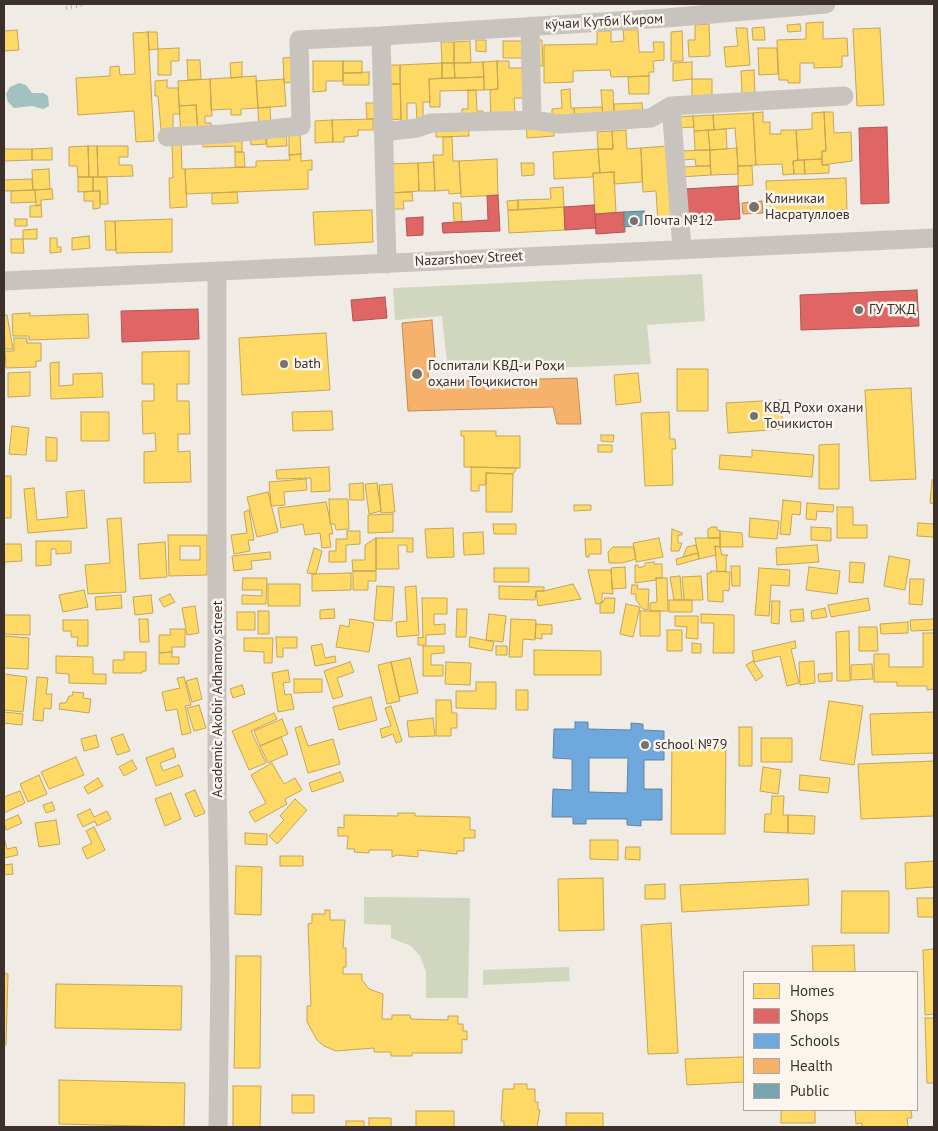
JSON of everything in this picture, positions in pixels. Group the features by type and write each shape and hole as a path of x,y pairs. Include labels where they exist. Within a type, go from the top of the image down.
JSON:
{"street":[{"name":"кӯчаи Кутби Киром","path":"167,137 223,134 301,126 299,40 666,18 826,4"},
{"path":"530,26 532,120"},
{"path":"381,36 387,264"},
{"path":"383,132 417,128 430,123 532,120 560,124 651,118 671,106 844,96"},
{"path":"671,106 682,248"},
{"name":"Nazarshoev Street","path":"4,281 387,264 682,248 934,238"},
{"name":"Academic Akobir Adhamov street","path":"218,271 217,770 220,970 218,1127"}],"green space":[{"path":"702,274 705,321 647,325 651,364 448,372 442,316 395,320 393,288"},
{"path":"364,897 470,898 468,998 426,998 426,972 420,956 411,946 391,938 391,925 364,924"},
{"path":"569,967 570,981 483,985 483,970"}],"water":[{"path":"19,83 26,85 32,93 43,93 48,96 49,106 43,109 32,106 14,108 8,102 6,94 10,87"}],"building: Homes":[{"path":"823,22 823,39 847,38 848,56 842,56 842,67 814,68 814,63 800,63 800,83 788,83 788,80 779,80 777,40 806,39 806,23"},
{"path":"709,24 710,56 689,57 688,40 695,40 695,25"},
{"path":"800,24 801,31 788,32 787,25"},
{"path":"764,27 765,40 753,40 752,28"},
{"path":"736,28 747,28 750,65 726,67 724,47 738,46"},
{"path":"880,28 884,105 857,106 853,29"},
{"path":"17,30 19,50 4,51 4,31"},
{"path":"623,30 638,30 639,52 654,52 653,42 664,42 664,60 653,61 654,72 649,72 649,76 611,77 610,70 573,71 573,82 544,83 544,45 597,44 597,31 611,31 611,42 624,41"},
{"path":"682,31 683,61 671,61 671,32"},
{"path":"148,32 157,32 158,49 149,50"},
{"path":"148,32 154,141 136,142 134,111 78,115 76,78 110,76 110,67 119,66 120,75 135,74 133,33"},
{"path":"476,40 486,40 486,52 476,51"},
{"path":"534,40 542,40 543,66 535,66"},
{"path":"470,41 471,63 454,63 454,42"},
{"path":"503,41 525,41 525,58 503,58"},
{"path":"441,42 454,42 454,63 442,63"},
{"path":"179,48 179,61 171,61 171,75 158,75 158,49"},
{"path":"758,48 777,48 778,74 759,75"},
{"path":"296,57 297,82 284,83 283,58"},
{"path":"187,60 200,60 201,79 188,80"},
{"path":"313,61 343,61 343,81 326,81 326,91 313,92"},
{"path":"343,61 362,61 362,73 343,73"},
{"path":"497,61 498,89 484,90 483,62"},
{"path":"497,61 509,61 509,68 525,68 526,98 514,98 515,112 491,118 490,90 498,89"},
{"path":"242,62 242,77 231,78 230,63"},
{"path":"483,62 484,77 455,78 454,63"},
{"path":"692,62 692,79 673,81 673,63"},
{"path":"442,63 442,78 429,79 430,102 423,102 423,121 417,121 416,103 407,103 407,124 401,124 400,65"},
{"path":"442,63 454,63 455,78 442,78"},
{"path":"387,65 400,65 400,84 387,84"},
{"path":"754,70 755,94 742,94 741,71"},
{"path":"369,72 369,85 343,85 343,73"},
{"path":"256,76 258,108 241,109 241,115 231,115 231,109 211,110 210,79"},
{"path":"649,76 649,94 629,94 628,77"},
{"path":"484,77 484,90 440,91 440,107 430,107 429,79"},
{"path":"210,79 212,116 205,116 205,123 211,123 212,133 198,133 196,105 179,106 178,81"},
{"path":"284,79 286,106 258,108 256,81"},
{"path":"692,79 712,79 712,95 692,96"},
{"path":"167,80 167,88 178,88 180,114 173,114 173,129 161,130 158,96 155,96 155,81"},
{"path":"387,84 400,84 401,119 388,120"},
{"path":"570,89 571,108 574,108 575,119 552,120 552,109 562,108 561,90"},
{"path":"468,90 476,90 477,111 483,111 483,119 462,120 462,109 468,109"},
{"path":"601,90 613,90 614,118 603,118"},
{"path":"366,103 379,103 380,118 367,119"},
{"path":"642,103 643,116 614,118 614,104"},
{"path":"196,105 198,133 181,134 179,106"},
{"path":"270,107 271,127 259,128 258,108"},
{"path":"602,107 603,118 575,119 574,108"},
{"path":"763,112 763,122 770,122 770,134 781,134 781,130 796,130 798,160 793,161 794,174 783,175 782,164 756,165 753,113"},
{"path":"824,112 826,151 822,151 822,159 798,160 796,130 812,129 812,113"},
{"path":"824,112 833,112 834,133 851,132 852,161 822,165 822,151 826,151"},
{"path":"753,113 756,165 738,166 735,128 714,130 713,115"},
{"path":"713,115 714,130 694,131 693,116"},
{"path":"693,116 694,127 678,128 677,117"},
{"path":"373,119 373,130 358,130 358,136 344,137 344,142 333,142 332,120"},
{"path":"332,120 333,142 315,143 315,121"},
{"path":"468,125 469,136 436,137 436,126"},
{"path":"554,125 554,136 527,138 526,126"},
{"path":"726,129 727,149 710,150 708,130"},
{"path":"626,130 627,149 641,148 642,182 614,184 614,172 600,173 598,149 613,149 612,131"},
{"path":"708,130 710,150 695,150 694,131"},
{"path":"612,131 613,149 598,149 597,132"},
{"path":"286,133 287,146 267,147 266,134"},
{"path":"289,133 300,133 301,154 289,155"},
{"path":"266,134 266,144 251,145 250,135"},
{"path":"242,137 242,152 235,152 235,146 203,147 203,139"},
{"path":"443,137 452,137 453,161 459,161 461,193 449,194 449,190 435,191 433,155 443,155"},
{"path":"172,141 181,141 182,169 185,169 187,207 170,208 169,178 173,178"},
{"path":"88,146 89,177 78,177 77,166 69,166 69,147"},
{"path":"88,146 97,146 98,177 89,177"},
{"path":"97,146 128,146 128,157 119,157 119,165 132,165 133,176 98,177"},
{"path":"668,146 675,222 658,223 656,191 643,192 641,148"},
{"path":"52,148 52,160 32,160 32,149"},
{"path":"737,148 738,174 711,175 710,150"},
{"path":"4,149 32,149 32,160 4,161"},
{"path":"598,149 600,173 593,173 593,177 554,179 553,152"},
{"path":"710,150 710,166 696,166 695,159 683,160 679,151"},
{"path":"235,152 244,152 245,167 235,167"},
{"path":"301,154 301,161 312,160 312,170 308,170 308,189 186,194 185,169 256,167 256,161 290,160 289,155"},
{"path":"497,159 498,195 461,197 459,161"},
{"path":"822,159 822,165 829,165 829,173 805,174 804,160"},
{"path":"804,160 805,174 794,174 793,161"},
{"path":"434,162 435,191 419,191 418,163"},
{"path":"418,163 419,191 390,193 389,164"},
{"path":"521,163 534,163 534,175 522,176"},
{"path":"710,166 711,175 680,177 680,167"},
{"path":"738,166 752,166 753,185 738,186"},
{"path":"49,169 50,189 33,190 32,170"},
{"path":"614,172 616,213 595,214 593,173"},
{"path":"78,177 93,177 93,191 78,192"},
{"path":"93,177 107,177 108,204 100,204 100,191 93,191"},
{"path":"846,178 847,210 767,212 766,181"},
{"path":"32,179 33,190 4,191 4,180"},
{"path":"563,187 564,207 518,210 518,200 551,199 550,188"},
{"path":"52,189 53,199 41,200 41,205 36,206 35,190"},
{"path":"35,190 36,202 11,203 11,191"},
{"path":"100,191 100,208 93,209 93,201 84,201 84,192"},
{"path":"237,192 238,203 212,204 212,193"},
{"path":"412,192 413,201 403,201 404,209 391,209 390,193"},
{"path":"518,200 518,210 508,210 507,201"},
{"path":"453,203 461,203 462,222 454,222"},
{"path":"41,205 42,217 30,217 30,206"},
{"path":"564,207 565,230 509,233 508,210"},
{"path":"372,210 373,242 315,245 313,212"},
{"path":"15,219 27,219 27,226 15,226"},
{"path":"172,219 172,252 116,253 115,221"},
{"path":"105,221 115,221 116,250 106,250"},
{"path":"37,229 37,239 23,239 23,230"},
{"path":"89,236 90,248 72,250 72,238"},
{"path":"50,238 57,238 57,247 61,247 61,252 50,253"},
{"path":"11,239 23,239 24,253 11,253"},
{"path":"30,313 30,316 88,314 89,338 29,340 29,336 13,336 12,314"},
{"path":"4,315 7,315 13,349 5,349"},
{"name":"bath","path":"326,333 330,390 242,395 239,338"},
{"path":"14,338 27,338 27,343 41,343 41,361 36,361 36,367 6,368 5,351 14,351"},
{"path":"189,351 189,384 177,384 177,401 189,401 190,434 178,434 178,452 190,451 191,482 144,483 144,452 156,451 155,433 143,434 142,401 154,401 154,384 142,384 142,352"},
{"path":"59,362 59,386 73,385 73,374 102,373 103,397 51,399 50,363"},
{"path":"677,369 708,369 708,411 677,411"},
{"path":"30,372 30,396 8,397 8,373"},
{"path":"638,373 641,402 616,405 614,375"},
{"path":"911,388 916,479 870,481 865,390"},
{"name":"КВД Рохи охани Точикистон","path":"781,400 783,429 728,433 726,403"},
{"path":"332,411 333,430 293,431 292,412"},
{"path":"81,412 109,412 109,441 81,441"},
{"path":"669,412 670,439 675,439 676,449 672,449 673,485 645,486 641,413"},
{"path":"12,426 29,428 26,455 9,454"},
{"path":"461,431 496,431 496,436 520,436 520,468 464,467 464,436 461,436"},
{"path":"601,435 614,435 613,442 601,441"},
{"path":"46,437 57,438 57,461 46,461"},
{"path":"839,444 839,489 819,489 819,445"},
{"path":"598,445 612,445 612,452 598,452"},
{"path":"752,450 814,455 812,477 719,469 720,455 752,457"},
{"path":"329,467 330,491 311,492 311,478 277,479 276,470"},
{"path":"471,467 517,468 513,474 486,473 486,485 479,485 479,491 471,491"},
{"path":"486,473 513,474 512,512 486,512"},
{"path":"4,476 11,476 11,518 4,518"},
{"path":"306,479 307,490 284,492 285,505 271,506 269,482"},
{"path":"932,480 934,480 934,504 930,503"},
{"path":"363,483 364,500 350,500 349,484"},
{"path":"377,483 381,511 369,514 365,484"},
{"path":"392,484 395,512 381,513 379,485"},
{"path":"34,488 37,520 68,517 66,492 84,490 87,528 28,533 24,489"},
{"path":"268,492 278,532 257,537 247,497"},
{"path":"329,499 348,499 349,529 336,530 335,524 330,524"},
{"path":"783,500 801,502 800,515 792,514 790,535 780,534"},
{"path":"326,502 333,534 329,534 331,547 322,548 320,533 305,535 303,524 281,528 278,508"},
{"path":"807,503 834,505 833,512 817,511 816,520 806,519"},
{"path":"574,505 591,505 591,510 574,511"},
{"path":"837,507 853,507 853,525 867,525 867,538 837,538"},
{"path":"249,510 254,540 248,540 250,551 234,554 231,535 247,533 244,512"},
{"path":"393,514 393,532 368,533 368,515"},
{"path":"121,518 126,592 88,594 85,565 110,563 107,519"},
{"path":"750,518 779,521 777,539 749,537"},
{"path":"918,523 934,524 934,537 917,536"},
{"path":"493,524 516,524 516,534 494,534"},
{"path":"717,527 717,530 720,531 720,538 708,538 708,529"},
{"path":"811,527 831,528 831,541 811,540"},
{"path":"453,528 454,557 427,558 425,529"},
{"path":"672,529 682,533 682,535 678,535 678,543 682,543 679,551 671,551"},
{"path":"347,531 360,531 360,544 346,545 346,562 329,562 329,551 336,551 336,539 347,539"},
{"path":"720,531 742,533 743,547 720,547"},
{"path":"483,532 484,554 464,555 463,533"},
{"path":"168,535 207,535 207,575 169,576","holes":["180,546 200,546 200,560 180,560"]},
{"path":"376,538 376,571 353,571 352,560 365,560 365,545"},
{"path":"376,538 413,538 413,552 407,552 407,545 398,545 399,569 376,569"},
{"path":"659,538 663,557 636,562 633,543"},
{"path":"695,538 720,538 720,547 715,546 716,555 699,559"},
{"path":"585,539 601,539 601,554 589,554 589,557 586,557"},
{"path":"36,541 71,541 71,553 56,554 56,549 51,549 51,565 36,566"},
{"path":"165,542 167,577 140,579 138,544"},
{"path":"4,544 21,544 22,561 5,562 4,577"},
{"path":"696,545 698,553 683,557 687,547"},
{"path":"817,545 819,562 777,565 776,548"},
{"path":"715,546 720,547 722,555 728,555 726,557 726,571 717,572"},
{"path":"613,547 634,547 636,559 622,563 609,563 608,552"},
{"path":"314,548 322,551 316,574 307,573"},
{"path":"270,552 271,559 251,561 252,569 234,571 232,556"},
{"path":"698,553 699,559 677,565 676,559"},
{"path":"889,556 910,560 905,590 884,586"},
{"path":"654,562 654,564 662,564 662,578 635,583 635,565 638,565 639,568 645,566 645,563"},
{"path":"850,562 865,563 863,583 849,582"},
{"path":"731,566 740,566 740,586 732,586"},
{"path":"625,567 626,588 612,589 611,568"},
{"path":"809,567 840,571 837,594 806,590"},
{"path":"494,568 529,568 529,582 494,582"},
{"path":"759,568 790,570 789,586 771,585 769,616 755,615"},
{"path":"588,570 611,570 613,594 602,593 602,603 596,604"},
{"path":"353,571 376,571 376,581 368,581 368,590 353,590"},
{"path":"711,571 730,572 729,591 723,590 723,602 708,601 707,573 711,573"},
{"path":"351,573 351,590 312,591 312,574"},
{"path":"680,576 682,600 674,600 670,577"},
{"path":"701,576 703,600 684,600 682,577"},
{"path":"243,578 267,578 266,604 242,604 242,595 262,596 262,590 242,590"},
{"path":"656,578 667,578 668,611 650,611 650,603 657,602"},
{"path":"910,579 924,579 922,605 909,604"},
{"path":"268,584 300,584 300,606 268,606"},
{"path":"573,584 581,599 538,606 536,591"},
{"path":"632,585 638,585 637,589 649,589 648,610 643,609 636,600 636,594 631,594"},
{"path":"377,586 394,587 392,621 374,620"},
{"path":"416,586 419,635 397,637 396,622 407,621 405,587"},
{"path":"499,586 544,587 544,591 536,591 535,600 499,599"},
{"path":"84,590 88,607 63,612 59,595"},
{"path":"170,594 175,602 164,607 159,599"},
{"path":"121,595 122,608 96,610 95,597"},
{"path":"151,595 153,613 135,615 133,597"},
{"path":"422,598 447,598 447,614 434,614 434,625 445,624 445,634 426,635 426,645 418,645 418,637 423,638"},
{"path":"605,598 615,598 614,613 600,613 600,603"},
{"path":"868,598 870,610 831,617 828,605"},
{"path":"669,600 692,600 692,612 669,612"},
{"path":"772,601 780,601 779,624 771,623"},
{"path":"626,604 640,607 633,637 620,634"},
{"path":"195,606 199,633 187,635 182,608"},
{"path":"825,608 827,617 812,619 811,611"},
{"path":"334,609 335,618 320,619 320,610"},
{"path":"457,609 467,609 466,637 456,637"},
{"path":"803,609 804,621 791,622 790,610"},
{"path":"258,611 269,611 269,634 258,634"},
{"path":"640,611 660,611 660,636 640,636"},
{"path":"237,612 255,612 255,630 237,630"},
{"path":"489,614 506,616 503,642 486,640"},
{"path":"701,614 734,615 734,653 713,653 714,623 701,623"},
{"path":"4,615 30,615 30,635 4,634"},
{"path":"675,616 698,616 698,639 686,638 687,627 675,626"},
{"path":"139,619 148,619 149,642 140,642"},
{"path":"350,619 374,623 369,652 336,647 340,625 349,627"},
{"path":"511,619 536,620 535,640 523,639 522,657 509,657"},
{"path":"934,619 934,630 911,631 910,620"},
{"path":"63,620 88,620 88,646 77,646 78,637 71,637 71,631 63,631"},
{"path":"908,622 908,633 881,634 880,624"},
{"path":"536,624 552,625 552,634 542,634 542,639 535,638"},
{"path":"859,627 877,627 878,651 859,651"},
{"path":"170,629 185,629 185,647 172,647 172,652 159,653 159,635 171,635"},
{"path":"667,630 682,630 682,651 667,651"},
{"path":"849,631 850,681 837,681 836,632"},
{"path":"923,633 934,633 934,689 927,690 927,686 897,686 897,682 874,682 874,654 889,654 889,667 923,667"},
{"path":"4,636 29,638 28,669 4,668"},
{"path":"276,637 297,637 297,648 283,648 283,657 277,657"},
{"path":"470,637 494,642 492,651 469,647"},
{"path":"244,638 273,638 272,663 264,663 264,652 244,651"},
{"path":"795,641 796,648 791,649 799,683 787,686 780,656 754,662 752,651"},
{"path":"692,643 701,644 701,653 692,653"},
{"path":"322,644 325,658 335,656 336,662 315,666 311,646"},
{"path":"423,646 444,646 444,653 431,654 431,665 443,665 443,676 423,676"},
{"path":"496,646 507,646 507,655 496,655"},
{"path":"534,650 601,651 601,675 534,675"},
{"path":"124,652 146,652 146,671 142,671 142,673 113,673 113,660 124,660"},
{"path":"172,652 172,657 179,657 179,664 159,664 159,653"},
{"path":"56,656 93,657 93,674 106,674 106,684 69,683 69,674 56,673"},
{"path":"410,658 418,693 399,697 391,662"},
{"path":"753,661 763,676 756,681 746,665"},
{"path":"814,661 815,683 800,685 799,662"},
{"path":"350,662 354,672 337,678 343,696 333,699 324,671"},
{"path":"391,662 400,701 387,704 378,665"},
{"path":"446,662 471,663 470,685 445,684"},
{"path":"872,664 873,679 851,680 851,665"},
{"path":"288,670 290,682 283,683 285,695 291,694 294,709 278,712 272,673"},
{"path":"832,673 832,681 819,682 818,674"},
{"path":"4,674 27,677 23,712 4,710"},
{"path":"37,677 48,678 46,694 52,694 51,709 44,708 43,721 33,720"},
{"path":"184,677 191,705 185,706 191,733 182,735 177,709 166,711 162,692 180,688 177,678"},
{"path":"197,678 202,699 192,702 186,681"},
{"path":"294,679 322,679 322,692 294,693"},
{"path":"476,682 496,682 496,709 456,708 456,691 476,691"},
{"path":"242,685 245,694 233,698 230,689"},
{"path":"516,690 528,690 528,710 516,710"},
{"path":"73,692 84,693 83,698 91,699 89,713 59,709 60,703 66,703"},
{"path":"371,697 377,720 339,730 333,707"},
{"path":"436,700 451,700 452,713 457,713 457,728 451,728 451,736 436,736"},
{"path":"829,701 863,706 854,765 820,760"},
{"path":"199,705 206,728 194,731 187,708"},
{"path":"391,706 402,741 396,743 393,734 382,738 380,729 391,726 385,708"},
{"path":"4,712 23,714 22,725 4,723"},
{"path":"934,712 934,753 872,755 870,714"},
{"path":"274,713 277,719 251,731 266,763 249,770 232,731"},
{"path":"433,718 435,736 409,737 407,721"},
{"path":"282,719 288,734 260,746 254,731"},
{"path":"301,726 308,746 333,739 340,764 308,773 295,728"},
{"path":"739,727 752,727 752,766 739,766"},
{"path":"123,734 130,751 117,755 111,738"},
{"path":"96,735 99,747 84,751 81,739"},
{"path":"281,737 288,754 268,763 260,746"},
{"path":"761,738 792,738 792,762 761,762"},
{"path":"672,743 726,743 725,834 671,834"},
{"path":"173,748 176,757 160,763 163,771 179,765 183,776 156,786 146,758"},
{"path":"76,757 84,775 49,789 41,772"},
{"path":"132,760 137,769 124,776 119,767"},
{"path":"934,761 934,816 861,819 858,764"},
{"path":"272,763 284,784 295,778 302,790 285,799 287,804 255,822 249,812 266,803 251,775"},
{"path":"763,767 781,770 778,794 760,791"},
{"path":"340,772 344,781 312,792 309,783"},
{"path":"39,775 47,794 28,802 20,784"},
{"path":"800,775 830,778 828,793 799,790"},
{"path":"98,778 103,786 88,794 84,787"},
{"path":"195,790 205,813 195,817 185,794"},
{"path":"20,791 25,803 4,813 4,797"},
{"path":"171,793 181,819 165,826 155,799"},
{"path":"772,796 784,796 783,815 788,815 788,833 764,832 765,814 771,814"},
{"path":"295,799 307,810 277,844 269,836 284,820 280,816"},
{"path":"52,802 55,810 46,813 43,805"},
{"path":"90,809 94,817 107,811 111,819 97,826 95,821 83,827 77,815"},
{"path":"398,813 415,813 415,816 470,817 470,830 475,830 475,838 464,838 464,851 457,851 457,854 418,850 418,857 397,855 392,857 392,850 369,850 369,853 354,852 355,849 347,849 348,836 338,836 338,827 344,828 344,815 398,816"},
{"path":"18,815 22,823 6,830 4,821"},
{"path":"788,815 815,816 814,834 788,833"},
{"path":"56,820 60,844 39,847 35,823"},
{"path":"94,827 105,850 87,859 82,848 92,843 86,831"},
{"path":"245,833 267,834 267,845 245,844"},
{"path":"4,837 7,849 16,847 18,855 4,858"},
{"path":"590,840 618,840 618,860 590,859"},
{"path":"626,847 640,847 640,860 625,859"},
{"path":"280,856 303,856 303,866 280,866"},
{"path":"934,861 934,887 906,889 905,863"},
{"path":"12,864 13,874 4,875 4,865"},
{"path":"236,866 262,867 261,915 235,914"},
{"path":"603,878 604,930 559,931 558,879"},
{"path":"808,879 809,905 682,912 680,885"},
{"path":"665,884 665,899 645,899 645,885"},
{"path":"842,891 889,891 889,933 841,933"},
{"path":"917,898 934,898 934,917 918,917"},
{"path":"325,910 330,910 330,920 345,920 343,948 346,948 346,967 343,967 343,974 362,974 362,980 369,989 383,994 382,1019 392,1019 392,1015 410,1015 411,1019 448,1020 448,1016 458,1016 458,1024 463,1024 463,1031 467,1031 467,1040 462,1039 462,1053 412,1053 412,1056 391,1056 391,1052 374,1052 374,1048 336,1051 324,1046 317,1040 307,1022 307,1006 311,1006 308,924 312,923 312,914 325,914"},
{"path":"671,923 678,1053 648,1054 641,925"},
{"path":"854,945 855,971 813,971 812,946"},
{"path":"934,949 934,1014 925,1015 923,950"},
{"path":"236,956 261,956 260,1068 234,1068"},
{"path":"4,973 8,974 6,1045 4,1045"},
{"path":"56,984 182,986 181,1030 55,1028"},
{"path":"925,1018 934,1018 934,1083 927,1083"},
{"path":"743,1057 743,1082 687,1085 685,1059"},
{"path":"59,1080 185,1083 184,1127 59,1124"},
{"path":"514,1084 527,1084 527,1089 535,1089 535,1102 538,1102 538,1110 540,1110 537,1127 504,1126 504,1121 501,1121 503,1089 514,1089"},
{"path":"233,1086 261,1086 260,1127 233,1127"},
{"path":"292,1095 314,1095 314,1113 292,1113"},
{"path":"416,1111 454,1111 454,1127 416,1127"},
{"path":"781,1111 815,1111 815,1123 781,1123"},
{"path":"855,1111 911,1111 912,1118 907,1118 908,1127 862,1127 862,1123 856,1124"},
{"path":"566,1113 603,1113 603,1127 566,1127"},
{"path":"369,1118 391,1118 391,1127 369,1127"},
{"path":"346,1121 364,1121 364,1127 346,1127"}],"building: Shops":[{"path":"887,127 889,203 861,204 859,128"},
{"path":"738,186 740,219 684,222 683,189"},
{"path":"498,195 500,231 443,233 442,223 488,220 487,196"},
{"path":"594,205 596,228 565,230 564,207"},
{"path":"624,212 625,232 596,234 595,214"},
{"path":"423,217 423,235 407,236 406,218"},
{"name":"ГУ ТЖД","path":"917,290 919,326 801,330 800,295"},
{"path":"385,297 387,318 353,321 351,300"},
{"path":"198,309 199,339 122,342 121,311"}],"building: Schools":[{"path":"575,722 588,722 588,729 631,730 631,723 643,724 643,730 664,731 664,760 644,760 644,789 662,789 662,820 641,820 641,826 627,825 627,819 586,819 586,824 573,824 573,817 552,817 553,789 572,790 572,759 553,758 554,729 575,729","holes":["589,758 628,758 627,793 589,792"]}],"building: Health":[{"path":"762,201 763,213 743,214 742,203"},
{"name":"Госпитали КВД-и Роҳи оҳани Тоҷикистон","path":"432,320 436,370 428,371 429,382 577,378 581,424 557,424 553,407 408,411 402,323"}],"building: Public":[{"path":"644,211 645,225 624,227 624,212"}],"railway":[{"path":"66,8 85,4"}],"place":[{"name":"Клиникаи Насратуллоев","path":"754,207"},
{"name":"Почта №12","path":"634,221"},
{"name":"ГУ ТЖД","path":"859,310"},
{"name":"bath","path":"284,364"},
{"name":"Госпитали КВД-и Роҳи оҳани Тоҷикистон","path":"417,374"},
{"name":"КВД Рохи охани Точикистон","path":"754,416"},
{"name":"school №79","path":"645,745"}]}
